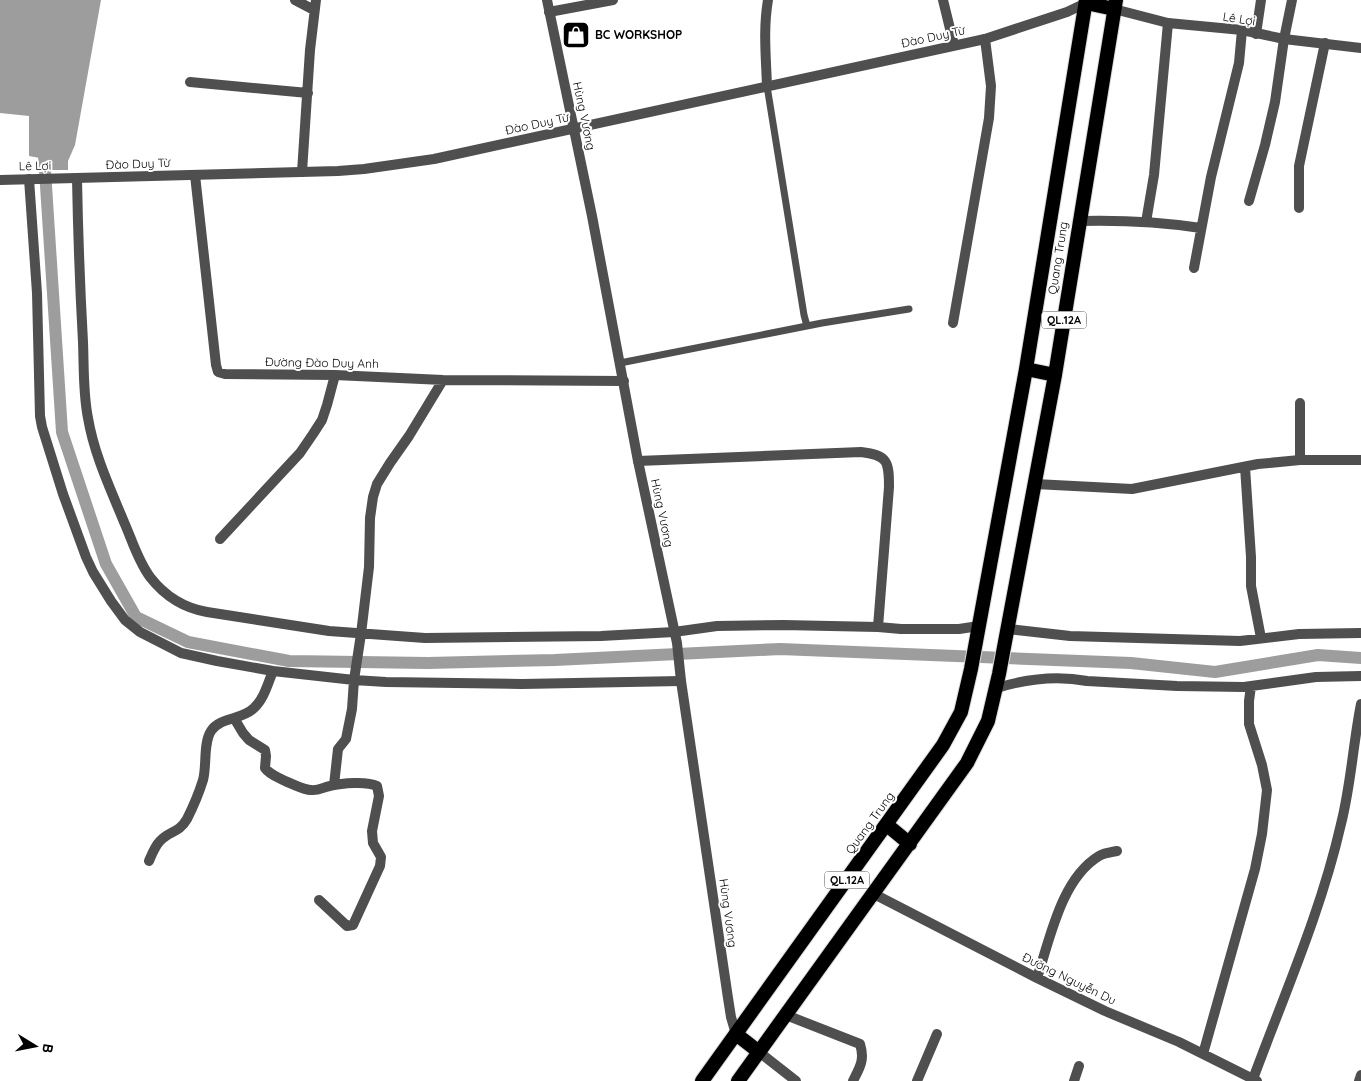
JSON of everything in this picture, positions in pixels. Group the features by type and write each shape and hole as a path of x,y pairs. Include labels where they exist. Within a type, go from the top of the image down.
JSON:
{"highway":[{"path":"1086,2 1115,4"},
{"name":"Quang Trung","path":"702,1081 887,825 943,745 961,712 971,669 1026,370 1086,2"},
{"name":"Quang Trung","path":"1007,634 1055,375 1115,4"},
{"path":"1026,370 1055,375"},
{"name":"QL.12A","path":"738,1081 910,844 967,762 988,721 1007,634"},
{"path":"887,825 910,844"},
{"path":"736,1034 759,1052"}],"street":[{"path":"295,0 315,5 302,172"},
{"name":"Hùng Vương","path":"547,0 624,381 638,461 677,643 727,989 736,1034"},
{"path":"549,12 613,0"},
{"path":"767,86 765,20 768,0"},
{"path":"943,0 954,45"},
{"path":"1256,34 1261,0"},
{"path":"1249,201 1275,102 1292,0"},
{"name":"Đào Duy Từ","path":"74,178 302,172 400,165 574,130 985,39 1067,12 1086,2"},
{"name":"Lê Lợi","path":"1115,4 1168,23 1242,30 1284,39 1361,48"},
{"path":"1146,222 1154,175 1168,23"},
{"path":"1194,268 1211,177 1239,63 1242,30"},
{"path":"953,323 989,118 991,86 985,39"},
{"path":"1300,208 1300,166 1326,43"},
{"path":"190,82 308,93"},
{"name":"Đường Đào Duy Anh","path":"195,175 218,372 225,374 335,375 443,380 624,381"},
{"path":"74,178 87,417 105,475 139,558 150,577 183,605 196,610 361,636 424,638 601,636 674,632 717,626 783,625 901,629 978,629"},
{"name":"Lê Lợi","path":"0,180 74,178"},
{"path":"31,179 37,293 40,416 63,494 86,557 111,601 125,620 140,632 165,646 188,655 273,670 386,682 513,684 681,678"},
{"path":"1080,221 1166,223 1201,228"},
{"path":"220,539 300,453 322,420 335,375"},
{"path":"334,785 338,748 346,739 354,700 354,678 369,567 370,518 375,490 443,380"},
{"path":"1300,403 1300,460"},
{"path":"638,461 861,452 879,455 887,466 889,487 878,627"},
{"path":"1035,484 1132,489 1279,462 1361,460"},
{"path":"1245,467 1251,586 1261,638"},
{"path":"1007,634 1240,641 1299,634 1361,633"},
{"path":"149,860 160,841 176,831 187,819 203,780 207,745 211,731 219,723 250,712 259,703 273,670"},
{"path":"998,681 1017,682 1054,677 1087,681 1234,687 1316,677 1361,676"},
{"path":"1203,1054 1252,878 1262,834 1267,790 1262,765 1249,724 1251,686"},
{"path":"1255,1080 1300,956 1342,824 1361,704"},
{"path":"234,718 242,733 265,750 265,768 270,774 312,790 334,785 366,783 378,786 372,836 373,843 381,858 380,866 352,926 347,926 319,900"},
{"path":"1037,978 1067,892 1084,868 1100,855 1117,851"},
{"name":"Đường Nguyễn Du","path":"874,894 1037,978 1105,1011 1203,1054 1235,1076 1255,1080"},
{"path":"786,1015 860,1044 863,1053 862,1065 854,1081"},
{"path":"917,1081 937,1034"},
{"path":"759,1052 796,1081"},
{"path":"1074,1081 1079,1066"},
{"path":"1359,1081 1361,1075"}],"lane":[{"path":"767,86 807,326"},
{"path":"620,362 807,326 910,309"}],"shaded area":[{"path":"0,0 101,0 75,145 68,161 68,170 40,170 40,158 29,156 29,116 0,113"}],"waterway":[{"path":"44,155 62,432 106,564 136,617 188,642 289,661 428,663 555,660 780,649 1131,663 1215,672 1318,655 1361,658"}],"place":[{"name":"BC WORKSHOP","path":"576,35"}]}
